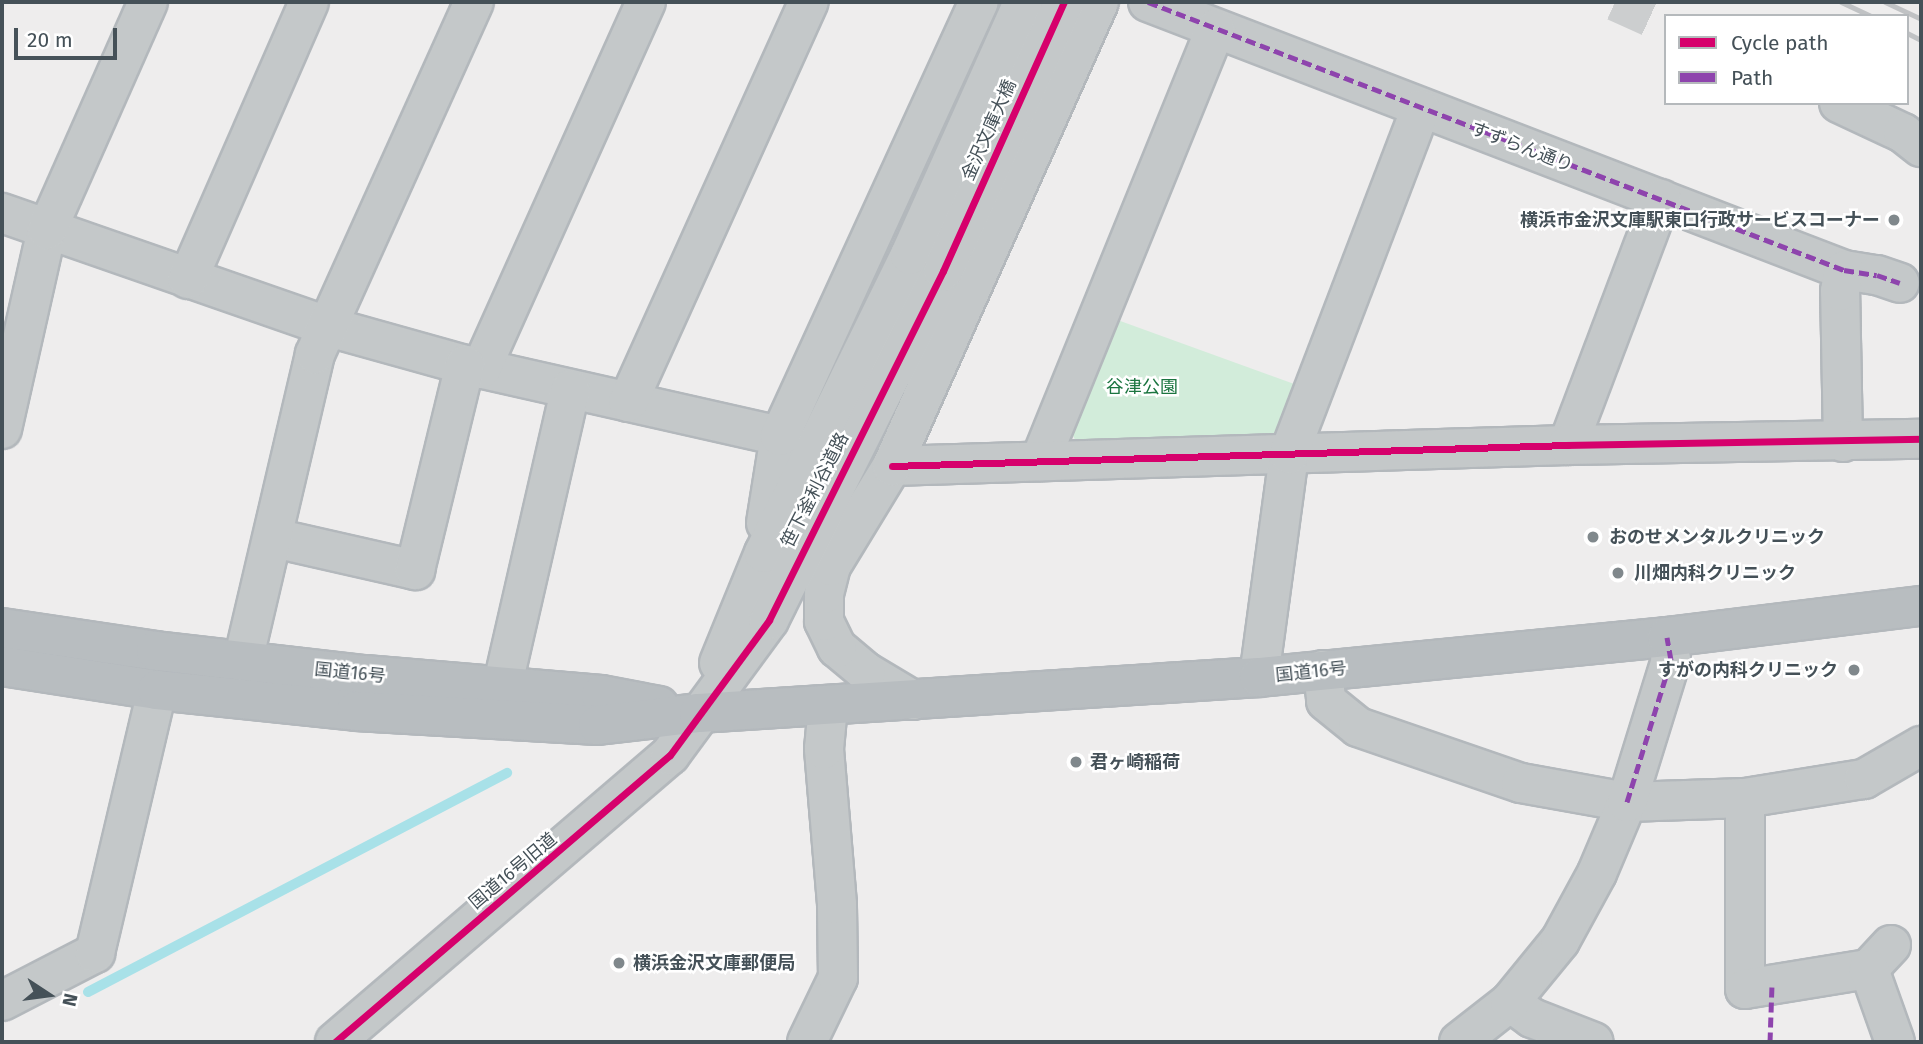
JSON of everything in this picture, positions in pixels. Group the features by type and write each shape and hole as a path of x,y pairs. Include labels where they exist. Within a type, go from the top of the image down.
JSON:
{"highway":[{"name":"国道16号","path":"2,666 157,690 356,712 597,725 699,713 1259,677 1667,637 1921,606"},
{"name":"国道16号","path":"2,628 243,661 502,688 601,695 699,713"}],"street":[{"path":"2,429 47,230 148,2"},
{"path":"188,279 309,2"},
{"path":"243,661 315,354 474,2"},
{"path":"274,538 415,570 473,367 646,2"},
{"path":"628,402 809,2"},
{"path":"764,553 769,495 780,436 979,2"},
{"name":"金沢文庫大橋","path":"926,263 1023,2"},
{"name":"金沢文庫大橋","path":"926,263 1064,2"},
{"path":"913,700 866,672 837,648 824,621 824,594 831,566 892,466 1100,2"},
{"name":"すずらん通り","path":"1147,2 1844,270 1877,275 1900,283"},
{"path":"1040,461 1215,29"},
{"path":"1843,105 1903,133 1921,147"},
{"path":"1259,677 1289,454 1420,109"},
{"path":"1568,444 1661,199"},
{"path":"2,213 329,327 473,367 780,436"},
{"name":"笹下釜利谷道路","path":"699,713 764,553 926,263"},
{"name":"笹下釜利谷道路","path":"699,713 769,620 926,263"},
{"path":"1843,442 1840,291 1844,270"},
{"path":"502,688 570,390"},
{"path":"892,466 1568,444 1921,439"},
{"path":"1459,1042 1510,1002 1560,941 1597,873 1627,802 1671,660 1667,637"},
{"path":"1323,670 1326,701 1358,727 1521,783 1627,802 1745,798 1864,779 1921,747"},
{"path":"2,1001 95,953 157,690"},
{"path":"807,1042 838,978 837,904 824,749 828,706"},
{"name":"国道16号旧道","path":"335,1042 624,797 670,755 699,713"},
{"path":"1745,798 1745,989 1880,957 1895,1042"},
{"path":"1510,1002 1532,1018 1594,1042"}],"green space":[{"name":"谷津公園","path":"1112,318 1297,385 1275,441 1077,444 1068,425"}],"waterway":[{"path":"88,992 507,773"}],"tunnel":[{"path":"1615,2 1664,24"}],"railway":[{"path":"1841,2 1867,14"},
{"path":"1885,2 1921,19"},
{"path":"1909,34 1921,40"}],"marked path":[{"path":"1148,2 1844,270 1877,275 1900,283"},
{"path":"1627,802 1671,660 1667,637"},
{"path":"1770,1042 1772,986"}],"cycle path":[{"path":"335,1042 670,755 769,620 943,271 1064,2"},
{"path":"892,466 1568,445 1921,439"}],"place":[{"name":"横浜市金沢文庫駅東口行政サービスコーナー","path":"1894,220"},
{"name":"おのせメンタルクリニック","path":"1593,537"},
{"name":"川畑内科クリニック","path":"1618,573"},
{"name":"すがの内科クリニック","path":"1854,670"},
{"name":"君ヶ崎稲荷","path":"1076,762"},
{"name":"横浜金沢文庫郵便局","path":"619,963"}]}
